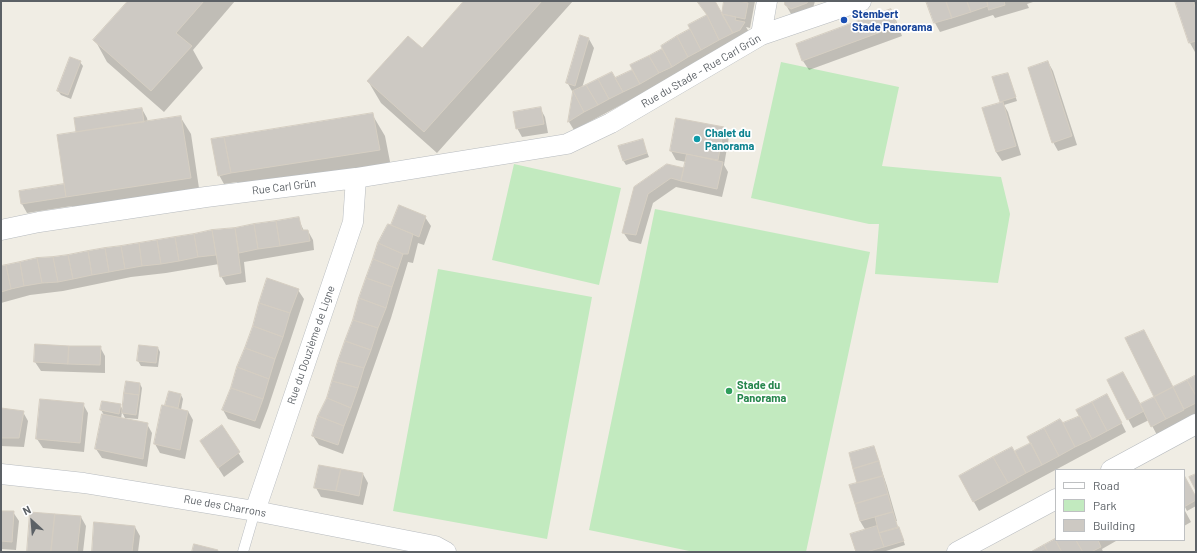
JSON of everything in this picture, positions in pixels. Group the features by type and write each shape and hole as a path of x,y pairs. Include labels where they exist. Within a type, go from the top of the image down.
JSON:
{"street":[{"path":"761,35 767,1"},
{"name":"Rue du Stade - Rue Carl Grün","path":"567,144 611,123 761,35 861,1"},
{"name":"Rue Carl Grün","path":"1,230 46,221 206,197 356,178 567,144"},
{"name":"Rue du Douzième de Ligne","path":"255,511 353,222 356,178"},
{"path":"1112,469 1196,424"},
{"name":"Rue des Charrons","path":"1,474 84,482 255,511 435,546 446,552"},
{"path":"957,552 1055,500"}],"lane":[{"path":"243,552 255,511"}],"green space":[{"path":"781,62 899,87 882,166 1001,177 1010,214 998,283 875,274 879,224 869,224 751,198"},
{"path":"514,164 621,188 599,285 492,260"},
{"name":"Stade du Panorama","path":"655,209 870,252 806,552 694,552 589,530"},
{"path":"438,269 592,297 547,539 393,511"}],"building":[{"path":"128,1 204,1 176,33 192,46 151,91 93,40"},
{"path":"464,1 542,1 424,132 367,81 408,36 422,48"},
{"path":"697,1 715,1 733,33 719,40 707,15"},
{"path":"724,1 739,1 748,3 745,19 722,14"},
{"path":"785,1 808,1 807,3 791,9 785,5"},
{"path":"926,1 946,1 952,18 934,23"},
{"path":"946,1 967,1 971,12 952,18"},
{"path":"967,1 987,1 988,6 971,12"},
{"path":"987,1 1004,1 1005,5 989,10"},
{"path":"1175,1 1193,1 1196,10 1196,41 1189,43"},
{"path":"891,9 897,26 802,61 796,44"},
{"path":"722,14 736,17 735,20 745,22 740,30 733,33"},
{"path":"707,15 719,40 701,50 688,25"},
{"path":"690,29 701,50 688,57 677,36"},
{"path":"580,35 589,38 575,86 566,83"},
{"path":"677,36 688,57 672,67 661,46"},
{"path":"662,49 672,67 659,73 649,56"},
{"path":"649,56 659,73 640,84 630,65"},
{"path":"70,57 81,61 68,95 57,91"},
{"path":"1048,61 1072,136 1052,143 1028,68"},
{"path":"632,70 640,84 623,92 615,78"},
{"path":"612,72 623,92 609,99 598,79"},
{"path":"1008,73 1016,97 1000,102 992,77"},
{"path":"598,79 609,99 598,105 586,85"},
{"path":"586,85 598,105 584,112 573,91"},
{"path":"573,91 584,112 568,122"},
{"path":"1003,102 1016,146 996,152 982,108"},
{"path":"541,107 544,124 516,129 513,112"},
{"path":"142,108 144,122 76,132 74,118"},
{"path":"373,113 380,150 231,173 224,137"},
{"path":"181,116 191,178 66,197 57,135"},
{"name":"Chalet du Panorama","path":"676,118 724,127 718,160 670,151"},
{"path":"224,137 231,173 218,176 211,139"},
{"path":"643,139 647,153 623,161 618,146"},
{"path":"687,154 723,162 717,189 681,181"},
{"path":"667,164 684,168 681,181 671,178 648,194 636,235 622,233 634,187"},
{"path":"64,184 66,197 21,204 19,191"},
{"path":"399,205 426,216 419,237 391,225"},
{"path":"299,217 302,230 308,230 310,241 280,246 276,221"},
{"path":"276,221 280,246 258,249 254,224"},
{"path":"254,224 258,249 239,253 235,228"},
{"path":"388,224 413,234 408,254 403,254 378,243"},
{"path":"235,228 241,273 220,277 212,230"},
{"path":"212,230 216,255 198,257 194,234"},
{"path":"194,234 198,257 179,261 175,237"},
{"path":"175,237 179,261 161,264 157,240"},
{"path":"157,240 161,264 142,266 139,243"},
{"path":"139,243 142,266 125,269 121,246"},
{"path":"378,243 403,254 398,269 373,259"},
{"path":"121,246 125,269 109,272 105,248"},
{"path":"105,248 109,272 92,275 88,251"},
{"path":"88,251 92,275 73,279 68,255"},
{"path":"68,255 73,279 58,282 53,257"},
{"path":"53,257 58,282 42,283 37,258"},
{"path":"37,258 42,283 24,286 20,262"},
{"path":"373,259 398,269 392,287 366,278"},
{"path":"20,262 24,286 11,289 6,265"},
{"path":"6,265 11,289 1,292 1,266"},
{"path":"267,278 299,289 290,313 259,303"},
{"path":"366,278 392,287 386,308 359,298"},
{"path":"359,298 386,308 378,328 353,320"},
{"path":"259,303 290,313 283,337 253,326"},
{"path":"353,320 378,328 371,350 345,341"},
{"path":"253,326 283,337 275,359 245,348"},
{"path":"1144,330 1173,387 1154,397 1125,338"},
{"path":"345,341 371,350 364,368 338,361"},
{"path":"35,344 69,346 68,364 34,362"},
{"path":"139,345 158,347 156,363 137,361"},
{"path":"69,346 101,346 100,365 68,364"},
{"path":"245,348 275,359 269,379 237,367"},
{"path":"338,361 364,368 358,388 332,381"},
{"path":"237,367 269,379 263,399 231,388"},
{"path":"1123,372 1144,411 1127,420 1107,380"},
{"path":"1196,375 1196,396 1187,380"},
{"path":"1187,380 1196,396 1196,403 1184,409 1173,387"},
{"path":"126,381 140,383 139,395 124,393"},
{"path":"332,381 358,388 351,408 327,398"},
{"path":"1173,387 1184,410 1166,419 1154,397"},
{"path":"231,388 263,399 255,421 222,410"},
{"path":"169,391 181,394 178,408 165,405"},
{"path":"124,393 139,395 136,415 122,413"},
{"path":"1107,394 1122,423 1107,431 1092,402"},
{"path":"1154,397 1166,419 1151,427 1140,404"},
{"path":"327,398 351,408 344,426 318,416"},
{"path":"40,399 84,403 80,443 36,439"},
{"path":"102,401 121,404 119,414 100,410"},
{"path":"1092,402 1107,431 1092,439 1076,410"},
{"path":"162,405 188,411 180,450 154,444"},
{"path":"1,408 24,411 19,438 1,438"},
{"path":"102,414 148,423 143,459 95,449"},
{"path":"318,416 344,426 338,445 312,436"},
{"path":"1080,416 1092,439 1075,447 1063,423"},
{"path":"1060,419 1075,447 1059,456 1044,428"},
{"path":"222,425 240,452 218,468 200,441"},
{"path":"1044,428 1059,456 1042,465 1027,437"},
{"path":"1031,443 1042,465 1026,473 1015,451"},
{"path":"874,446 879,461 853,469 849,453"},
{"path":"1012,447 1026,473 1008,483 993,457"},
{"path":"993,457 1008,483 973,502 959,476"},
{"path":"879,461 883,476 857,483 853,469"},
{"path":"319,465 341,469 336,491 314,488"},
{"path":"341,469 363,473 359,496 336,491"},
{"path":"1196,474 1196,491 1189,477"},
{"path":"883,476 888,494 855,504 849,485"},
{"path":"1185,477 1196,497 1196,500 1185,506"},
{"path":"888,494 893,512 860,521 855,504"},
{"path":"1,511 14,511 12,542 1,541"},
{"path":"30,512 55,514 51,552 27,552"},
{"path":"893,512 898,528 879,533 875,517"},
{"path":"55,514 81,516 77,552 51,552"},
{"path":"94,522 135,526 132,552 92,552"},
{"path":"877,526 884,547 866,552 856,552 850,534"},
{"path":"899,527 904,541 884,547 879,533"},
{"path":"1055,539 1062,552 1048,552 1044,545"},
{"path":"1056,541 1077,541 1083,552 1062,552"},
{"path":"1077,541 1098,541 1101,547 1091,552 1083,552"},
{"path":"194,544 218,550 217,552 192,552"},
{"path":"1044,545 1048,552 1031,552"}],"place":[{"name":"Stembert Stade Panorama","path":"844,20"},
{"name":"Chalet du Panorama","path":"697,139"},
{"name":"Stade du Panorama","path":"729,391"}]}
